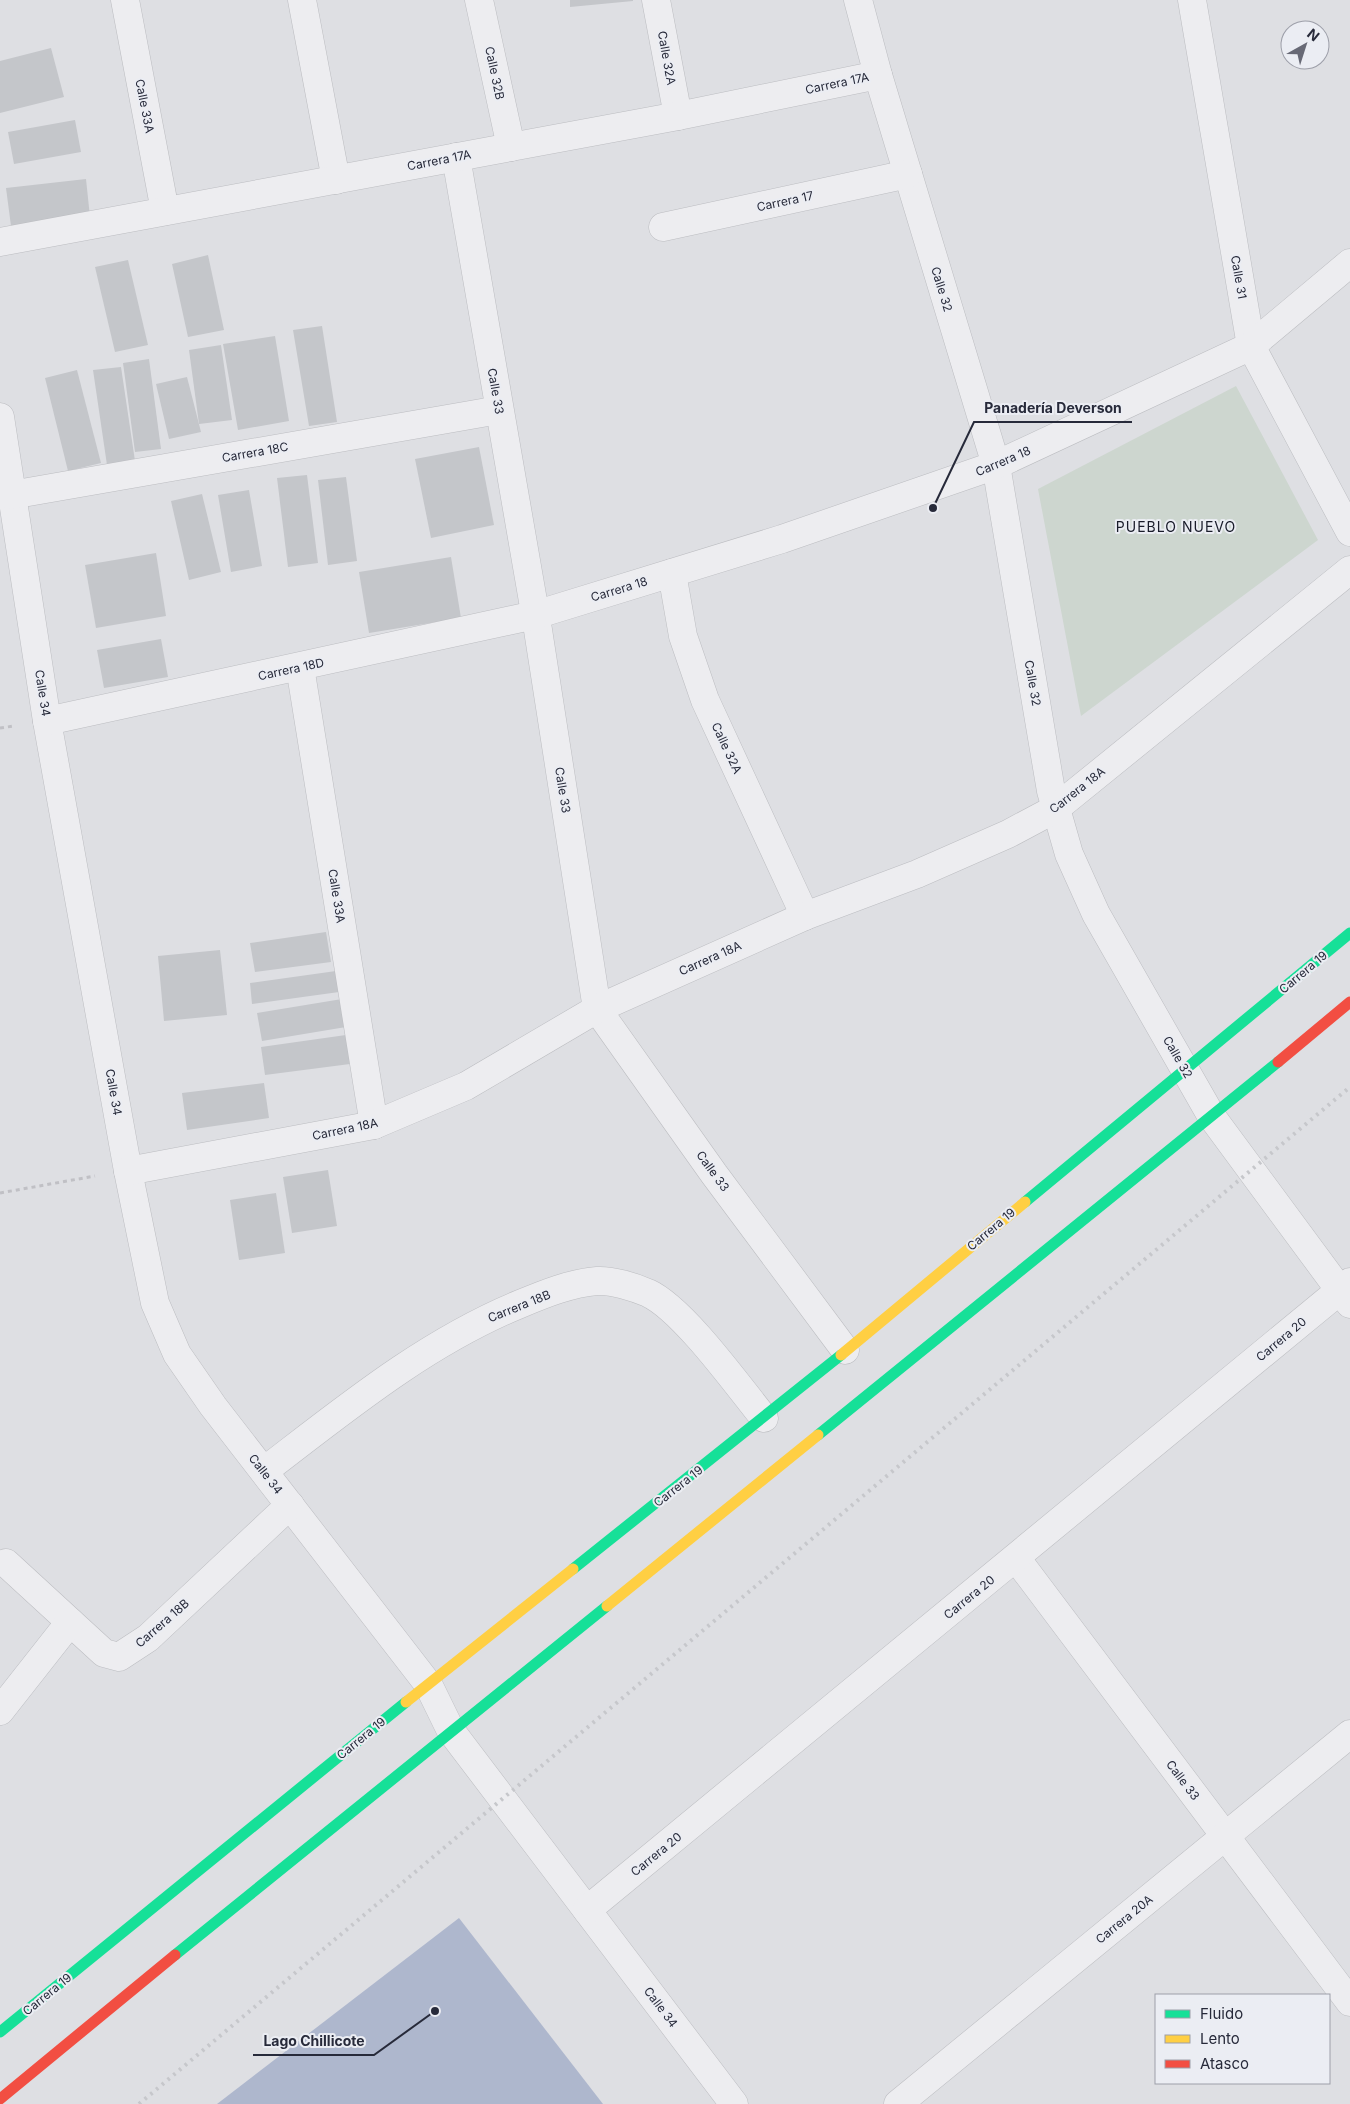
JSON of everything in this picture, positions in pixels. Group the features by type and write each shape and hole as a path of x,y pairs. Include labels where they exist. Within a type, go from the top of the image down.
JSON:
{"main road":[{"name":"Carrera 19","path":"0,2032 428,1684 764,1418 1350,933"},
{"path":"0,2100 451,1731 1212,1117 1350,1002"}],"street":[{"name":"Calle 33A","path":"125,0 165,211"},
{"path":"302,0 336,180"},
{"name":"Calle 32B","path":"479,0 511,146"},
{"name":"Calle 32A","path":"656,0 678,116"},
{"name":"Calle 32","path":"858,0 878,75 996,466 1056,809 1069,854 1096,914 1212,1117 1347,1292"},
{"name":"Calle 31","path":"1192,0 1251,346 1350,532"},
{"name":"Carrera 17A","path":"0,242 678,116 878,75"},
{"name":"Calle 33","path":"456,157 535,615 597,1009 714,1174 845,1350"},
{"name":"Carrera 17","path":"663,227 908,174"},
{"name":"Carrera 18","path":"535,615 782,539 996,466 1251,346 1350,263"},
{"name":"Carrera 18C","path":"12,495 500,410"},
{"name":"Calle 34","path":"0,417 47,721 128,1171 155,1303 177,1354 264,1471 428,1684 451,1731 734,2104"},
{"name":"Carrera 18A","path":"128,1171 374,1125 466,1086 597,1009 805,916 916,874 1008,834 1056,809 1350,570"},
{"name":"Calle 32A","path":"672,573 683,636 705,700 805,916"},
{"name":"Carrera 18D","path":"47,721 535,615"},
{"name":"Calle 33A","path":"300,667 374,1125"},
{"name":"Carrera 18B","path":"264,1471 380,1382 432,1348 495,1314 547,1293 597,1281 626,1286 649,1293 670,1310 700,1339 764,1418"},
{"name":"Carrera 20","path":"587,1910 1016,1558 1347,1292"},
{"name":"Carrera 18B","path":"6,1562 104,1653 120,1657 148,1638 290,1505"},
{"name":"Calle 33","path":"1016,1558 1350,2002"},
{"path":"0,1711 70,1622"},
{"name":"Carrera 20A","path":"898,2104 1350,1734"}],"path":[{"path":"0,1193 128,1171"}],"shaded area":[{"path":"1236,386 1318,540 1081,716 1038,489"}],"water":[{"path":"459,1918 603,2104 217,2104"}],"building":[{"path":"570,0 633,0 633,1 570,7"},
{"path":"51,48 64,97 0,113 0,61"},
{"path":"75,120 81,152 14,164 8,132"},
{"path":"86,179 90,217 11,226 6,188"},
{"path":"208,255 224,330 188,337 172,264"},
{"path":"128,260 148,345 115,352 95,267"},
{"path":"322,326 337,422 309,426 293,330"},
{"path":"275,336 289,421 238,430 223,344"},
{"path":"221,345 232,420 199,424 189,350"},
{"path":"149,359 161,449 135,452 123,363"},
{"path":"121,367 135,461 107,465 93,370"},
{"path":"77,370 101,463 68,471 45,378"},
{"path":"187,377 201,432 169,439 156,384"},
{"path":"479,447 494,525 431,538 415,459"},
{"path":"307,475 318,563 288,567 277,478"},
{"path":"346,477 357,561 328,565 318,480"},
{"path":"249,490 262,566 231,572 218,495"},
{"path":"202,494 221,572 189,580 171,501"},
{"path":"156,553 166,616 96,628 85,565"},
{"path":"451,557 461,618 369,633 359,572"},
{"path":"161,639 168,677 104,688 97,650"},
{"path":"326,932 331,962 255,972 250,943"},
{"path":"220,950 227,1015 164,1021 158,956"},
{"path":"336,971 339,992 252,1004 250,983"},
{"path":"342,999 346,1027 262,1041 257,1013"},
{"path":"346,1035 350,1064 265,1075 261,1047"},
{"path":"264,1083 269,1118 187,1130 182,1093"},
{"path":"328,1170 337,1226 292,1233 283,1177"},
{"path":"276,1193 285,1253 239,1260 230,1200"}],"railway":[{"path":"139,2104 1350,1087"}],"traffic: fast":[{"path":"1025,1202 1350,933"},
{"path":"818,1435 1278,1062"},
{"path":"573,1569 841,1355"},
{"path":"175,1955 607,1606"},
{"path":"0,2032 406,1702"}],"traffic: slow":[{"path":"841,1355 1025,1202"},
{"path":"607,1606 818,1435"},
{"path":"406,1702 573,1569"}],"traffic: jam":[{"path":"1278,1062 1350,1002"},
{"path":"0,2099 175,1955"}],"place":[{"name":"Panadería Deverson","path":"933,508"},
{"name":"Lago Chillicote","path":"435,2011"}],"district":[{"name":"PUEBLO NUEVO","path":"1176,526"}]}
